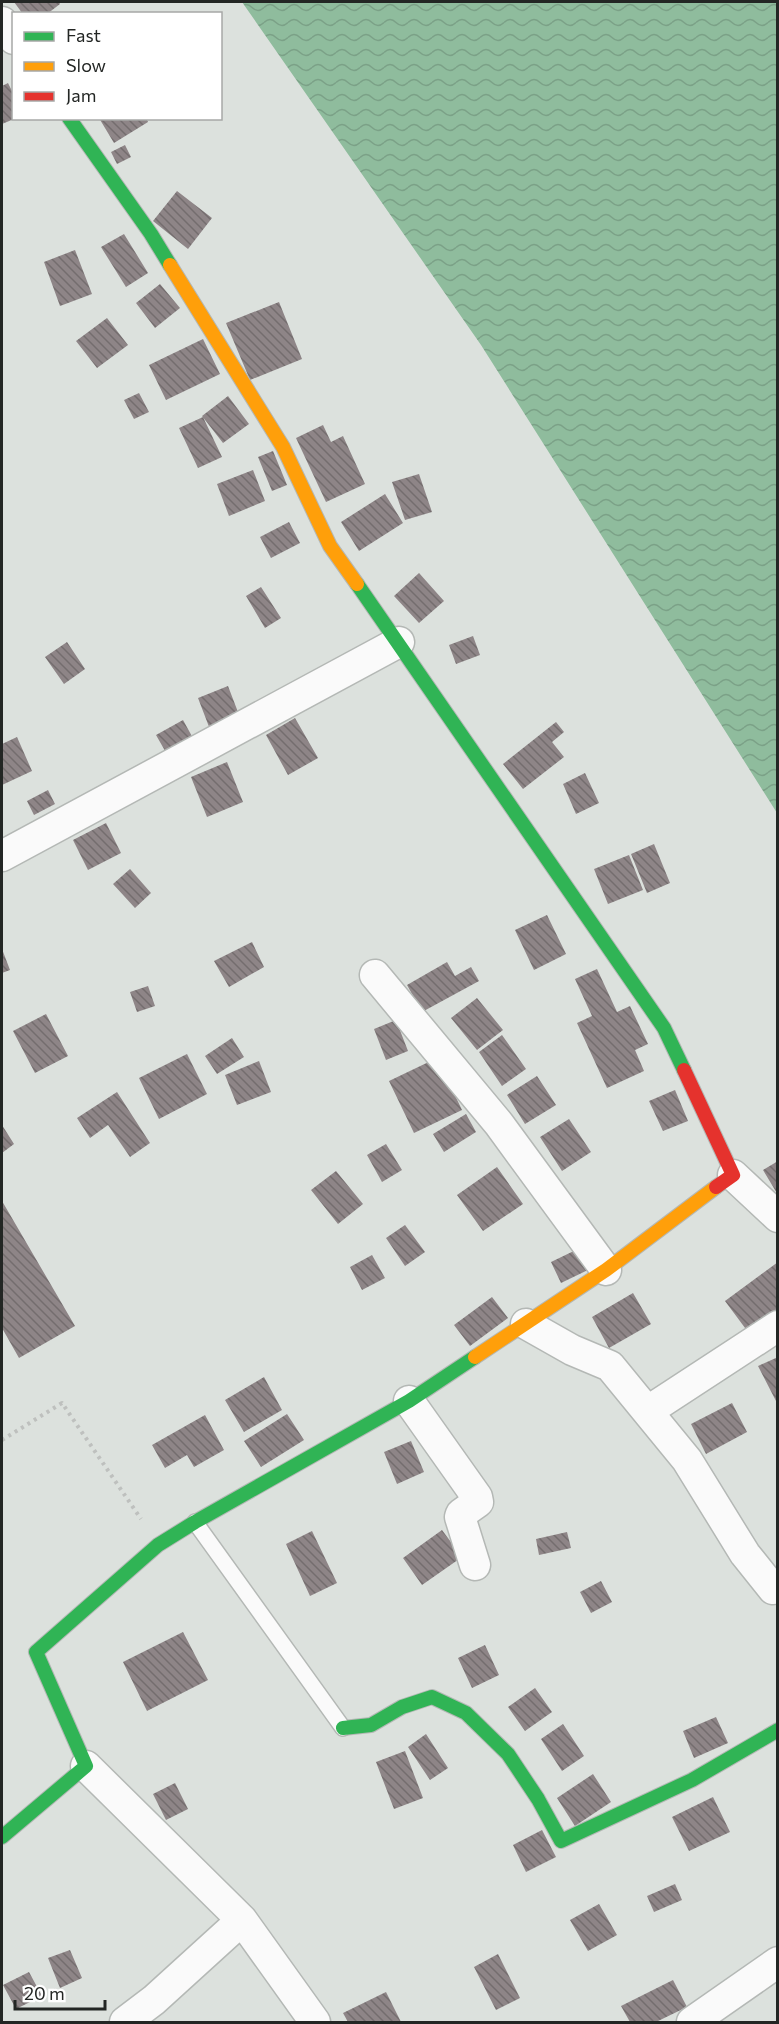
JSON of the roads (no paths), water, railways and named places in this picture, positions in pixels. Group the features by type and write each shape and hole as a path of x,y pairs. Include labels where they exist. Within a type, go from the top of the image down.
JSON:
{"street":[{"path":"2,22 12,36"},
{"path":"70,120 151,234 283,447 330,546 399,642 664,1028 733,1175 777,1217"},
{"path":"2,856 399,642"},
{"path":"375,975 499,1124 606,1270"},
{"path":"315,2022 242,1920 86,1766 36,1652 158,1545 409,1401 606,1270 733,1175"},
{"path":"526,1324 572,1350 610,1366 687,1460 745,1554 773,1589"},
{"path":"648,1411 777,1326"},
{"path":"409,1401 477,1497 477,1502 460,1517 475,1565"},
{"path":"343,1728 371,1725 402,1707 432,1697 466,1713 508,1754 538,1799 561,1841 692,1780 777,1730"},
{"path":"2,1837 86,1766"},
{"path":"125,2022 154,2000 242,1920"},
{"path":"692,2022 777,1962"}],"lane":[{"path":"195,1522 343,1728"}],"water":[{"path":"242,2 777,2 777,813 481,345"}]}
